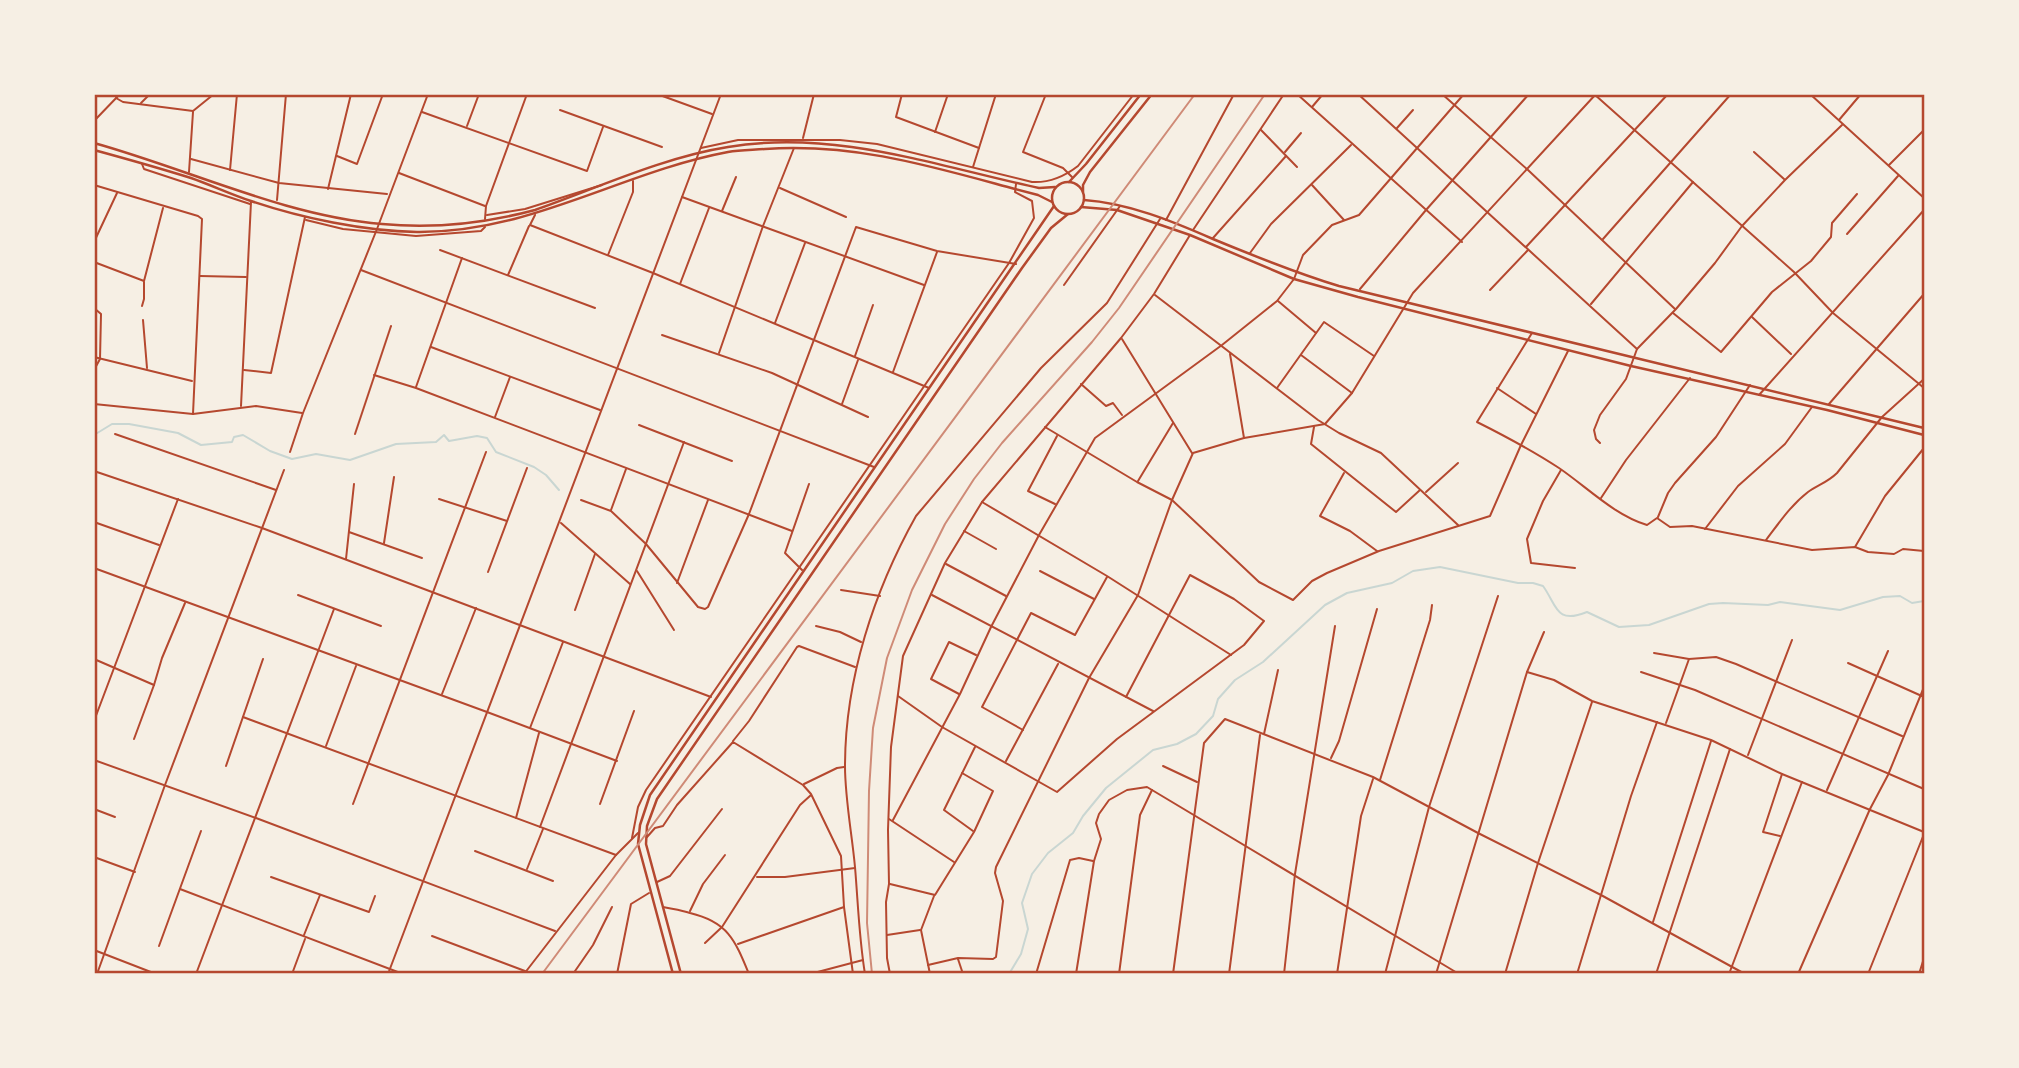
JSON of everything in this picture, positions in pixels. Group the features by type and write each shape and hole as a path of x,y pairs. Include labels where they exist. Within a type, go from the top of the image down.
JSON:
{"main road":[{"path":"94,143 277,201 379,224 416,226 535,210 700,150 765,142 802,140 878,150 972,170 1017,183 1044,188 1055,187 1073,178 1142,94"},
{"path":"681,974 646,838 651,811 664,788 1022,268 1051,228 1081,207 1084,200 1083,185 1090,172 1152,94"},
{"path":"94,150 142,163 251,203 305,218 376,231 432,234 485,226 535,215 696,160 731,152 794,148 876,154 1038,195 1062,213 1068,214"},
{"path":"1069,182 1080,187 1083,192"},
{"path":"673,974 638,844 644,808 650,795 873,466 1016,264 1053,204 1055,187"},
{"path":"1084,200 1121,205 1193,230 1297,273 1359,291 1924,428"},
{"path":"1081,207 1117,210 1157,223 1294,279 1631,366 1812,406 1924,435"}],"street":[{"path":"94,121 120,94"},
{"path":"141,104 150,94"},
{"path":"116,98 123,102 193,111 214,94"},
{"path":"230,171 237,94"},
{"path":"277,201 286,94"},
{"path":"328,189 351,94"},
{"path":"336,156 357,164 383,94"},
{"path":"290,452 428,94"},
{"path":"466,127 479,94"},
{"path":"485,218 486,206 527,94"},
{"path":"657,94 713,114"},
{"path":"388,974 721,94"},
{"path":"802,140 814,94"},
{"path":"902,94 895,116 979,148"},
{"path":"935,132 948,94"},
{"path":"996,94 972,170 1045,183 1078,166 1134,94"},
{"path":"1046,94 1023,152 1062,168 1073,178"},
{"path":"1166,220 1234,94"},
{"path":"890,974 886,901 889,884 888,819 891,747 903,656 945,563 982,502 1121,338 1154,294 1193,230 1284,94"},
{"path":"1297,94 1462,242"},
{"path":"1312,108 1323,94"},
{"path":"1358,94 1637,349"},
{"path":"1442,94 1528,170 1563,206 1676,309"},
{"path":"893,820 960,694 1039,535 1095,438 1277,301 1294,279 1303,255 1332,225 1359,215 1464,94"},
{"path":"1359,291 1426,210 1530,94"},
{"path":"1490,290 1563,206 1668,94"},
{"path":"1602,240 1731,94"},
{"path":"1810,94 1924,198"},
{"path":"1838,121 1861,94"},
{"path":"929,965 958,958 996,957 1003,901 995,870 1089,678 1138,594 1172,500 1193,453 1244,438 1325,424 1352,393 1406,303 1595,95 1794,272 1833,313 1924,388"},
{"path":"561,110 662,147"},
{"path":"1396,130 1413,110"},
{"path":"189,172 193,111"},
{"path":"421,111 587,171 603,127"},
{"path":"1600,443 1594,430 1600,415 1620,389 1637,349 1676,309 1742,226 1842,125"},
{"path":"1260,130 1297,167"},
{"path":"1888,166 1924,130"},
{"path":"1213,239 1301,133"},
{"path":"1250,254 1271,224 1352,144"},
{"path":"719,354 763,226 794,148"},
{"path":"1754,152 1785,180"},
{"path":"191,159 279,183 388,194"},
{"path":"398,172 486,206"},
{"path":"1847,234 1899,176"},
{"path":"723,211 736,177"},
{"path":"607,256 633,192 633,181"},
{"path":"1590,304 1693,182"},
{"path":"632,838 638,807 646,790 799,567 873,466 1009,263 1034,218 1032,201 1018,195 1015,188 1017,183"},
{"path":"1044,188 1045,183"},
{"path":"1311,184 1345,220"},
{"path":"94,185 202,219 193,414"},
{"path":"779,187 846,217"},
{"path":"94,242 117,192"},
{"path":"1672,313 1721,352 1750,316 1794,272 1811,261 1831,237 1832,223 1857,194"},
{"path":"682,197 924,285"},
{"path":"241,408 251,203"},
{"path":"1064,285 1121,205"},
{"path":"142,306 145,299 144,281 164,207"},
{"path":"680,285 709,207"},
{"path":"1758,396 1924,210"},
{"path":"508,275 535,215"},
{"path":"242,370 271,373 305,218"},
{"path":"865,974 845,767 847,726 856,668 880,596 903,539 916,516 1041,368 1107,303 1160,219"},
{"path":"530,225 930,388"},
{"path":"581,500 611,511 646,544 698,607 708,607 748,514 856,227 937,251 1016,264"},
{"path":"775,324 806,242"},
{"path":"440,250 595,308"},
{"path":"892,373 937,251"},
{"path":"416,388 462,258"},
{"path":"94,262 144,281"},
{"path":"361,270 873,466"},
{"path":"199,276 246,277"},
{"path":"1154,294 1325,424 1381,453 1459,527"},
{"path":"1829,404 1924,294"},
{"path":"1277,301 1316,333"},
{"path":"854,357 873,306"},
{"path":"94,308 101,314 100,359 94,370"},
{"path":"1750,316 1792,355"},
{"path":"144,320 147,370"},
{"path":"1276,388 1324,322 1375,356"},
{"path":"355,434 391,326"},
{"path":"1532,333 1478,422 1521,444 1600,499 1637,522 1647,525 1657,518 1675,483 1716,437 1751,385"},
{"path":"662,335 772,373 868,417"},
{"path":"1121,338 1193,453"},
{"path":"431,347 601,410"},
{"path":"1044,426 1172,500 1259,582 1293,600 1312,582 1327,573 1379,551 1490,516 1521,444 1569,350"},
{"path":"1229,353 1244,438"},
{"path":"1301,354 1352,393"},
{"path":"94,357 193,382"},
{"path":"841,405 859,359"},
{"path":"374,375 416,388 792,531"},
{"path":"495,418 510,376"},
{"path":"1600,499 1626,460 1690,378"},
{"path":"1765,541 1794,504 1838,473 1882,417 1924,379"},
{"path":"1081,384 1106,406 1113,403 1123,416"},
{"path":"1497,388 1536,415"},
{"path":"94,404 193,414 256,406 303,413"},
{"path":"1705,530 1738,486 1785,444 1812,406"},
{"path":"1137,482 1173,422"},
{"path":"639,425 732,461"},
{"path":"1314,427 1311,444 1396,512 1421,489"},
{"path":"115,435 277,490"},
{"path":"1056,504 1028,491 1058,435"},
{"path":"526,871 570,743 684,442"},
{"path":"1855,547 1885,496 1924,448"},
{"path":"353,804 486,452"},
{"path":"1425,493 1458,463"},
{"path":"488,572 527,468"},
{"path":"611,511 626,468"},
{"path":"97,974 284,470"},
{"path":"1561,470 1543,501 1527,539 1531,563 1575,568"},
{"path":"94,471 262,528 711,696"},
{"path":"1345,472 1320,516 1350,531 1379,551"},
{"path":"384,544 394,477"},
{"path":"346,560 354,484"},
{"path":"803,571 785,553 809,484"},
{"path":"94,721 178,498"},
{"path":"439,499 508,521"},
{"path":"677,583 708,499"},
{"path":"982,502 1138,594 1232,655"},
{"path":"1657,518 1670,527 1692,526 1812,551 1855,547 1868,552 1894,554 1903,549 1924,551"},
{"path":"559,521 631,585"},
{"path":"94,522 160,545"},
{"path":"964,531 996,549"},
{"path":"349,532 422,558"},
{"path":"575,610 595,553"},
{"path":"945,563 1008,597"},
{"path":"94,568 617,761"},
{"path":"636,570 674,630"},
{"path":"1040,571 1094,599"},
{"path":"897,695 942,727 1058,791 1117,739 1183,688 1232,655 1264,621 1234,598 1190,575 1126,697"},
{"path":"1023,730 982,707 1031,612 1075,635 1107,576"},
{"path":"841,590 880,596"},
{"path":"931,594 1155,712"},
{"path":"298,595 381,626"},
{"path":"1385,974 1393,935 1429,807 1498,596"},
{"path":"134,739 162,658 186,602"},
{"path":"1380,781 1432,606"},
{"path":"442,695 476,608"},
{"path":"196,974 334,609"},
{"path":"1331,759 1339,741 1377,609"},
{"path":"816,626 840,632 863,643"},
{"path":"1284,974 1295,874 1335,626"},
{"path":"1436,974 1527,672 1544,632"},
{"path":"1747,756 1793,640"},
{"path":"530,728 563,641"},
{"path":"960,694 931,679 937,664 949,642 978,656"},
{"path":"646,838 655,828 664,825 677,805 733,742 797,647 856,668"},
{"path":"1826,791 1888,651"},
{"path":"1654,653 1689,659 1716,657 1904,737"},
{"path":"94,659 154,685"},
{"path":"226,766 263,659"},
{"path":"1666,724 1689,659"},
{"path":"1006,762 1059,663"},
{"path":"1848,663 1923,696"},
{"path":"326,748 357,665"},
{"path":"1229,974 1262,734 1278,670"},
{"path":"1527,672 1554,680 1592,701 1731,748 1782,774 1924,833 1868,974"},
{"path":"1642,672 1763,719 1924,789"},
{"path":"1798,974 1923,696 1924,687"},
{"path":"1505,974 1538,863 1592,701"},
{"path":"600,804 634,711"},
{"path":"243,717 616,855"},
{"path":"1173,974 1204,744 1225,719 1373,777 1653,922 1745,974"},
{"path":"1577,974 1631,796 1657,722"},
{"path":"516,818 539,732"},
{"path":"1653,922 1711,740"},
{"path":"733,742 803,785 811,794 841,856 853,974"},
{"path":"974,832 944,810 976,746"},
{"path":"1656,974 1731,748"},
{"path":"94,760 555,931"},
{"path":"1163,766 1198,782"},
{"path":"803,785 837,768 845,767"},
{"path":"930,974 921,930 935,895 974,832 993,790 962,773"},
{"path":"1781,837 1763,832 1782,774"},
{"path":"1337,974 1361,816 1373,777"},
{"path":"1729,974 1802,781"},
{"path":"1076,974 1094,862 1101,839 1097,823 1099,814 1110,800 1137,787 1152,789 1194,813 1459,974"},
{"path":"1119,974 1140,814 1152,789"},
{"path":"705,943 722,927 800,805 811,794"},
{"path":"94,809 115,817"},
{"path":"656,882 670,876 722,809"},
{"path":"888,819 956,862"},
{"path":"159,946 201,831"},
{"path":"432,936 525,972 616,855 638,833"},
{"path":"475,851 554,881"},
{"path":"689,912 703,884 726,855"},
{"path":"94,857 135,872"},
{"path":"1036,974 1070,860 1079,858 1094,862"},
{"path":"755,877 785,877 855,868"},
{"path":"271,877 369,912 375,896"},
{"path":"889,884 935,895"},
{"path":"180,889 403,974"},
{"path":"617,974 631,904 650,893"},
{"path":"292,974 320,894"},
{"path":"573,974 593,945 612,906"},
{"path":"662,906 708,918 730,933 749,974"},
{"path":"737,944 844,906"},
{"path":"887,935 921,930"},
{"path":"94,950 156,974"},
{"path":"958,958 964,974"},
{"path":"1919,974 1924,958"},
{"path":"810,974 863,960"}],"waterway":[{"path":"94,435 112,424 129,424 178,433 201,445 232,442 234,437 243,435 270,451 292,459 316,454 350,460 396,444 436,442 444,435 449,441 477,436 487,438 496,452 534,467 546,475 559,490"},
{"path":"1009,974 1021,954 1028,929 1022,903 1032,874 1048,853 1073,833 1106,788 1153,750 1177,744 1196,734 1213,716 1218,699 1235,680 1263,662 1325,605 1347,593 1392,583 1413,571 1440,567 1543,586 1558,611 1563,614 1569,616 1587,612 1619,627 1649,625 1709,604 1768,605 1780,602 1840,610 1883,597 1900,596 1912,603 1924,601"}],"railway":[{"path":"542,974 1195,94"},
{"path":"872,974 867,923 873,728 887,658 912,590 945,524 974,479 1119,308 1265,94"}]}
